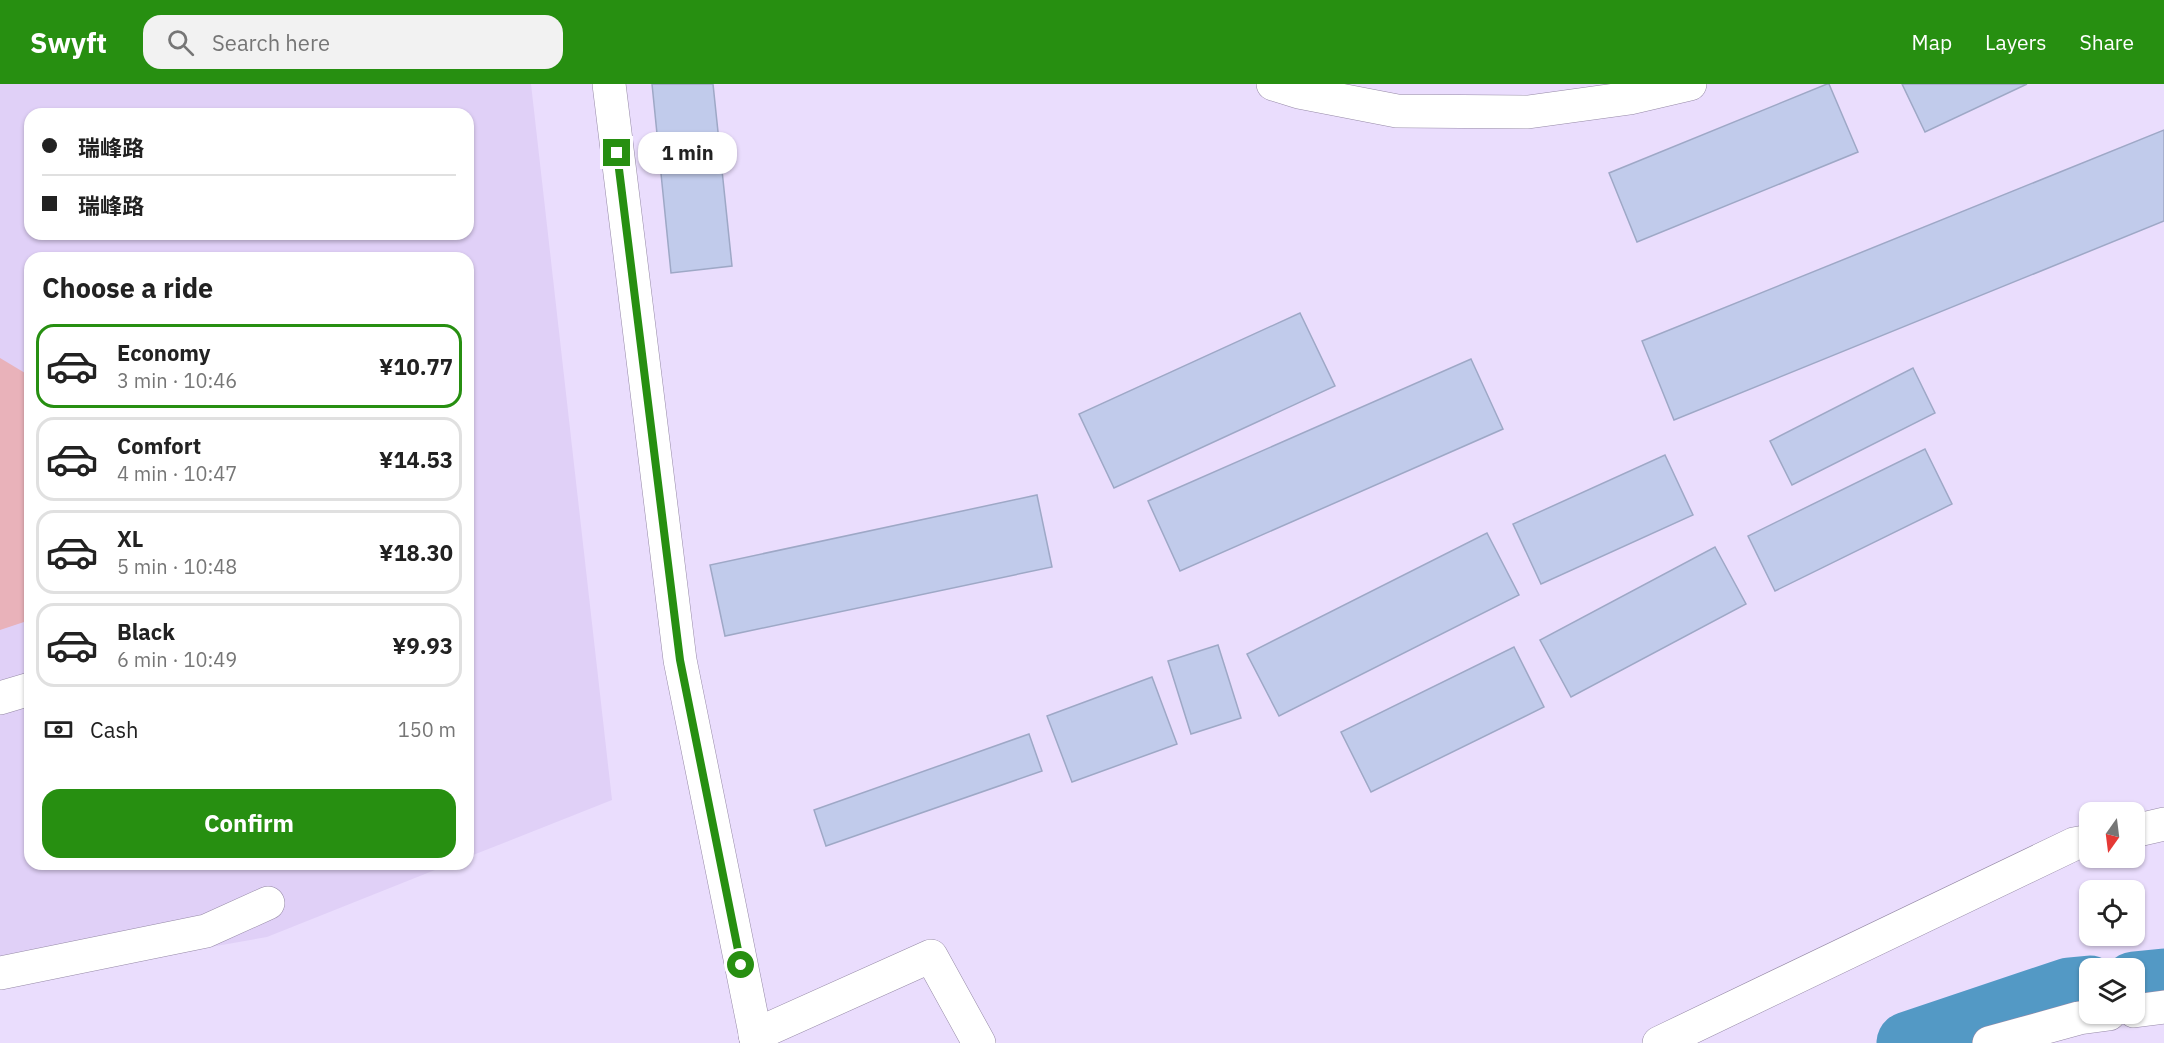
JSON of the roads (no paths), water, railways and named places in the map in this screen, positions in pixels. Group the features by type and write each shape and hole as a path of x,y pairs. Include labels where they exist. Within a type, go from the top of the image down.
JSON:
{"street":[{"path":"609,84 680,660 756,1039 931,956 980,1043"},
{"path":"1273,84 1299,92 1392,98 1528,112 1630,98 1690,84"},
{"path":"0,698 24,691"},
{"path":"2145,828 2164,824"},
{"path":"1659,1043 2079,843"},
{"path":"0,973 206,932 267,903"},
{"path":"2145,1010 2164,1007"},
{"path":"1989,1043 2079,1018"}],"waterway":[{"path":"2145,982 2164,980"},
{"path":"1908,1043 2069,989 2079,988"}]}
